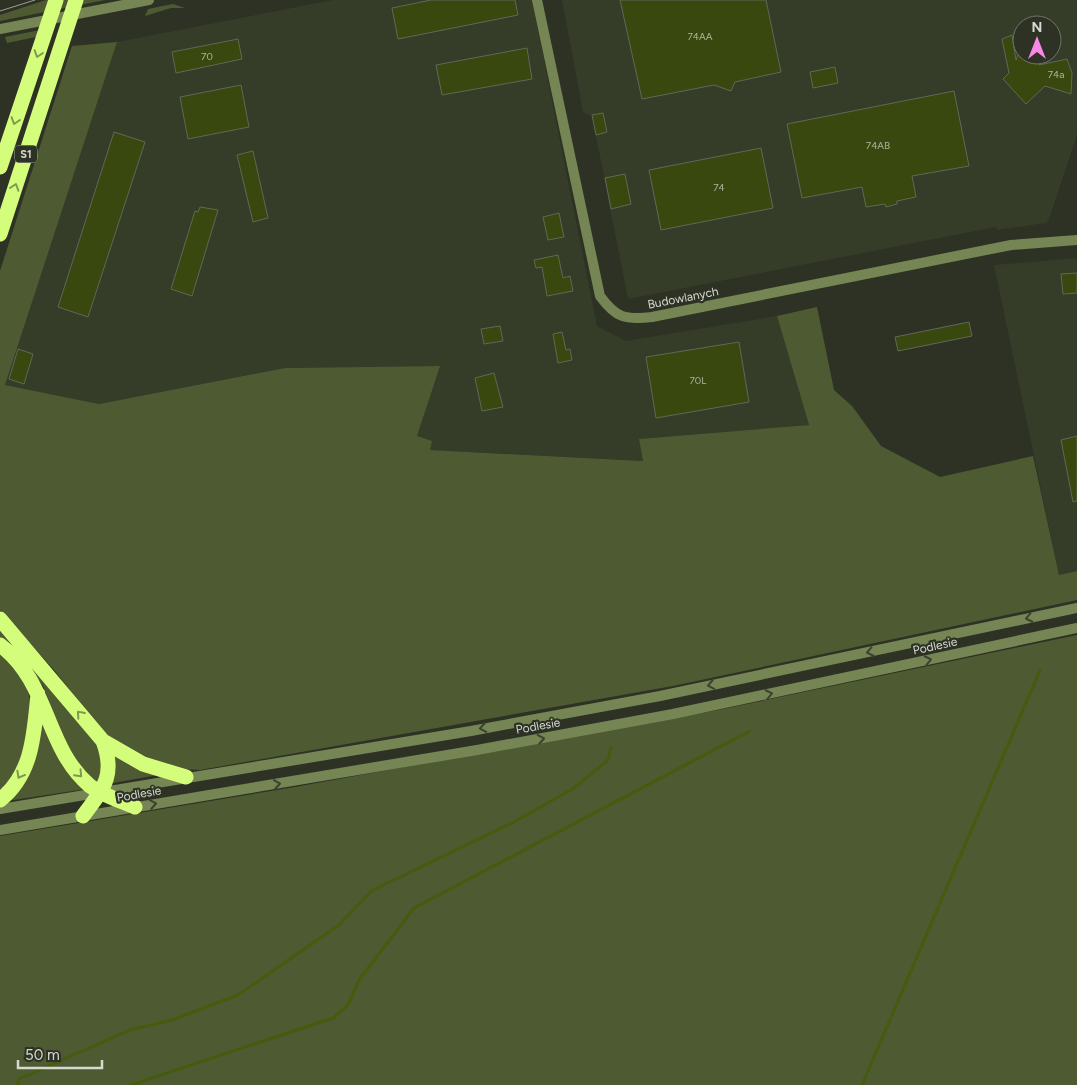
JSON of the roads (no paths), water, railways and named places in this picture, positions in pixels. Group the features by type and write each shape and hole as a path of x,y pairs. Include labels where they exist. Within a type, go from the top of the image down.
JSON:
{"highway":[{"name":"S1","path":"0,167 56,0"},
{"name":"S1","path":"0,234 76,0"},
{"path":"0,620 103,741 143,764 186,777"},
{"path":"0,646 10,653 28,673 68,762 92,787 135,807"},
{"path":"0,800 15,785 30,753 38,694"},
{"path":"83,816 106,783 109,764 103,741"}],"street":[{"path":"0,29 149,0"},
{"name":"Budowlanych","path":"537,0 600,296 608,308 620,316 632,319 652,317 1011,245 1077,240"},
{"name":"Podlesie","path":"0,809 471,731 660,696 1077,608"},
{"name":"Podlesie","path":"0,830 477,750 673,714 1077,628"}],"waterway":[{"path":"862,1085 1040,670"},
{"path":"131,1085 333,1018 348,1005 359,980 414,908 750,731"},
{"path":"17,1085 19,1079 130,1030 172,1020 238,995 339,925 371,891 516,821 574,788 608,760 611,747"}],"tram line":[{"path":"0,11 35,0"}]}
